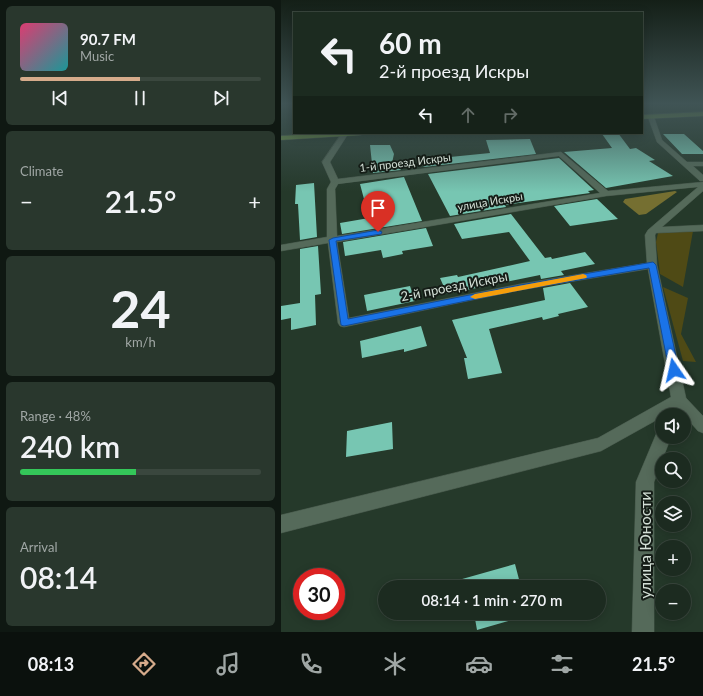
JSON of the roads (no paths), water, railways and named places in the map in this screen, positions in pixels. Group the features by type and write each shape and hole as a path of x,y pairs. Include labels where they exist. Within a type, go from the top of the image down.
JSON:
{"main road":[{"path":"281,138 345,134"}],"street":[{"path":"656,133 659,141 687,164 703,180"},
{"path":"333,240 331,189 335,182 326,162 345,134"},
{"name":"1-й проезд Искры","path":"335,182 561,154 606,194"},
{"path":"687,164 703,164"},
{"path":"676,408 667,332 653,265 650,235 653,230 702,189"},
{"name":"улица Искры","path":"281,248 606,194 702,189"},
{"path":"653,230 703,228"},
{"name":"2-й проезд Искры","path":"333,240 344,323 520,288 653,265"},
{"path":"281,524 601,444 655,418"},
{"path":"691,418 703,426"},
{"name":"улица Юности","path":"643,632 645,482 660,444"}]}
